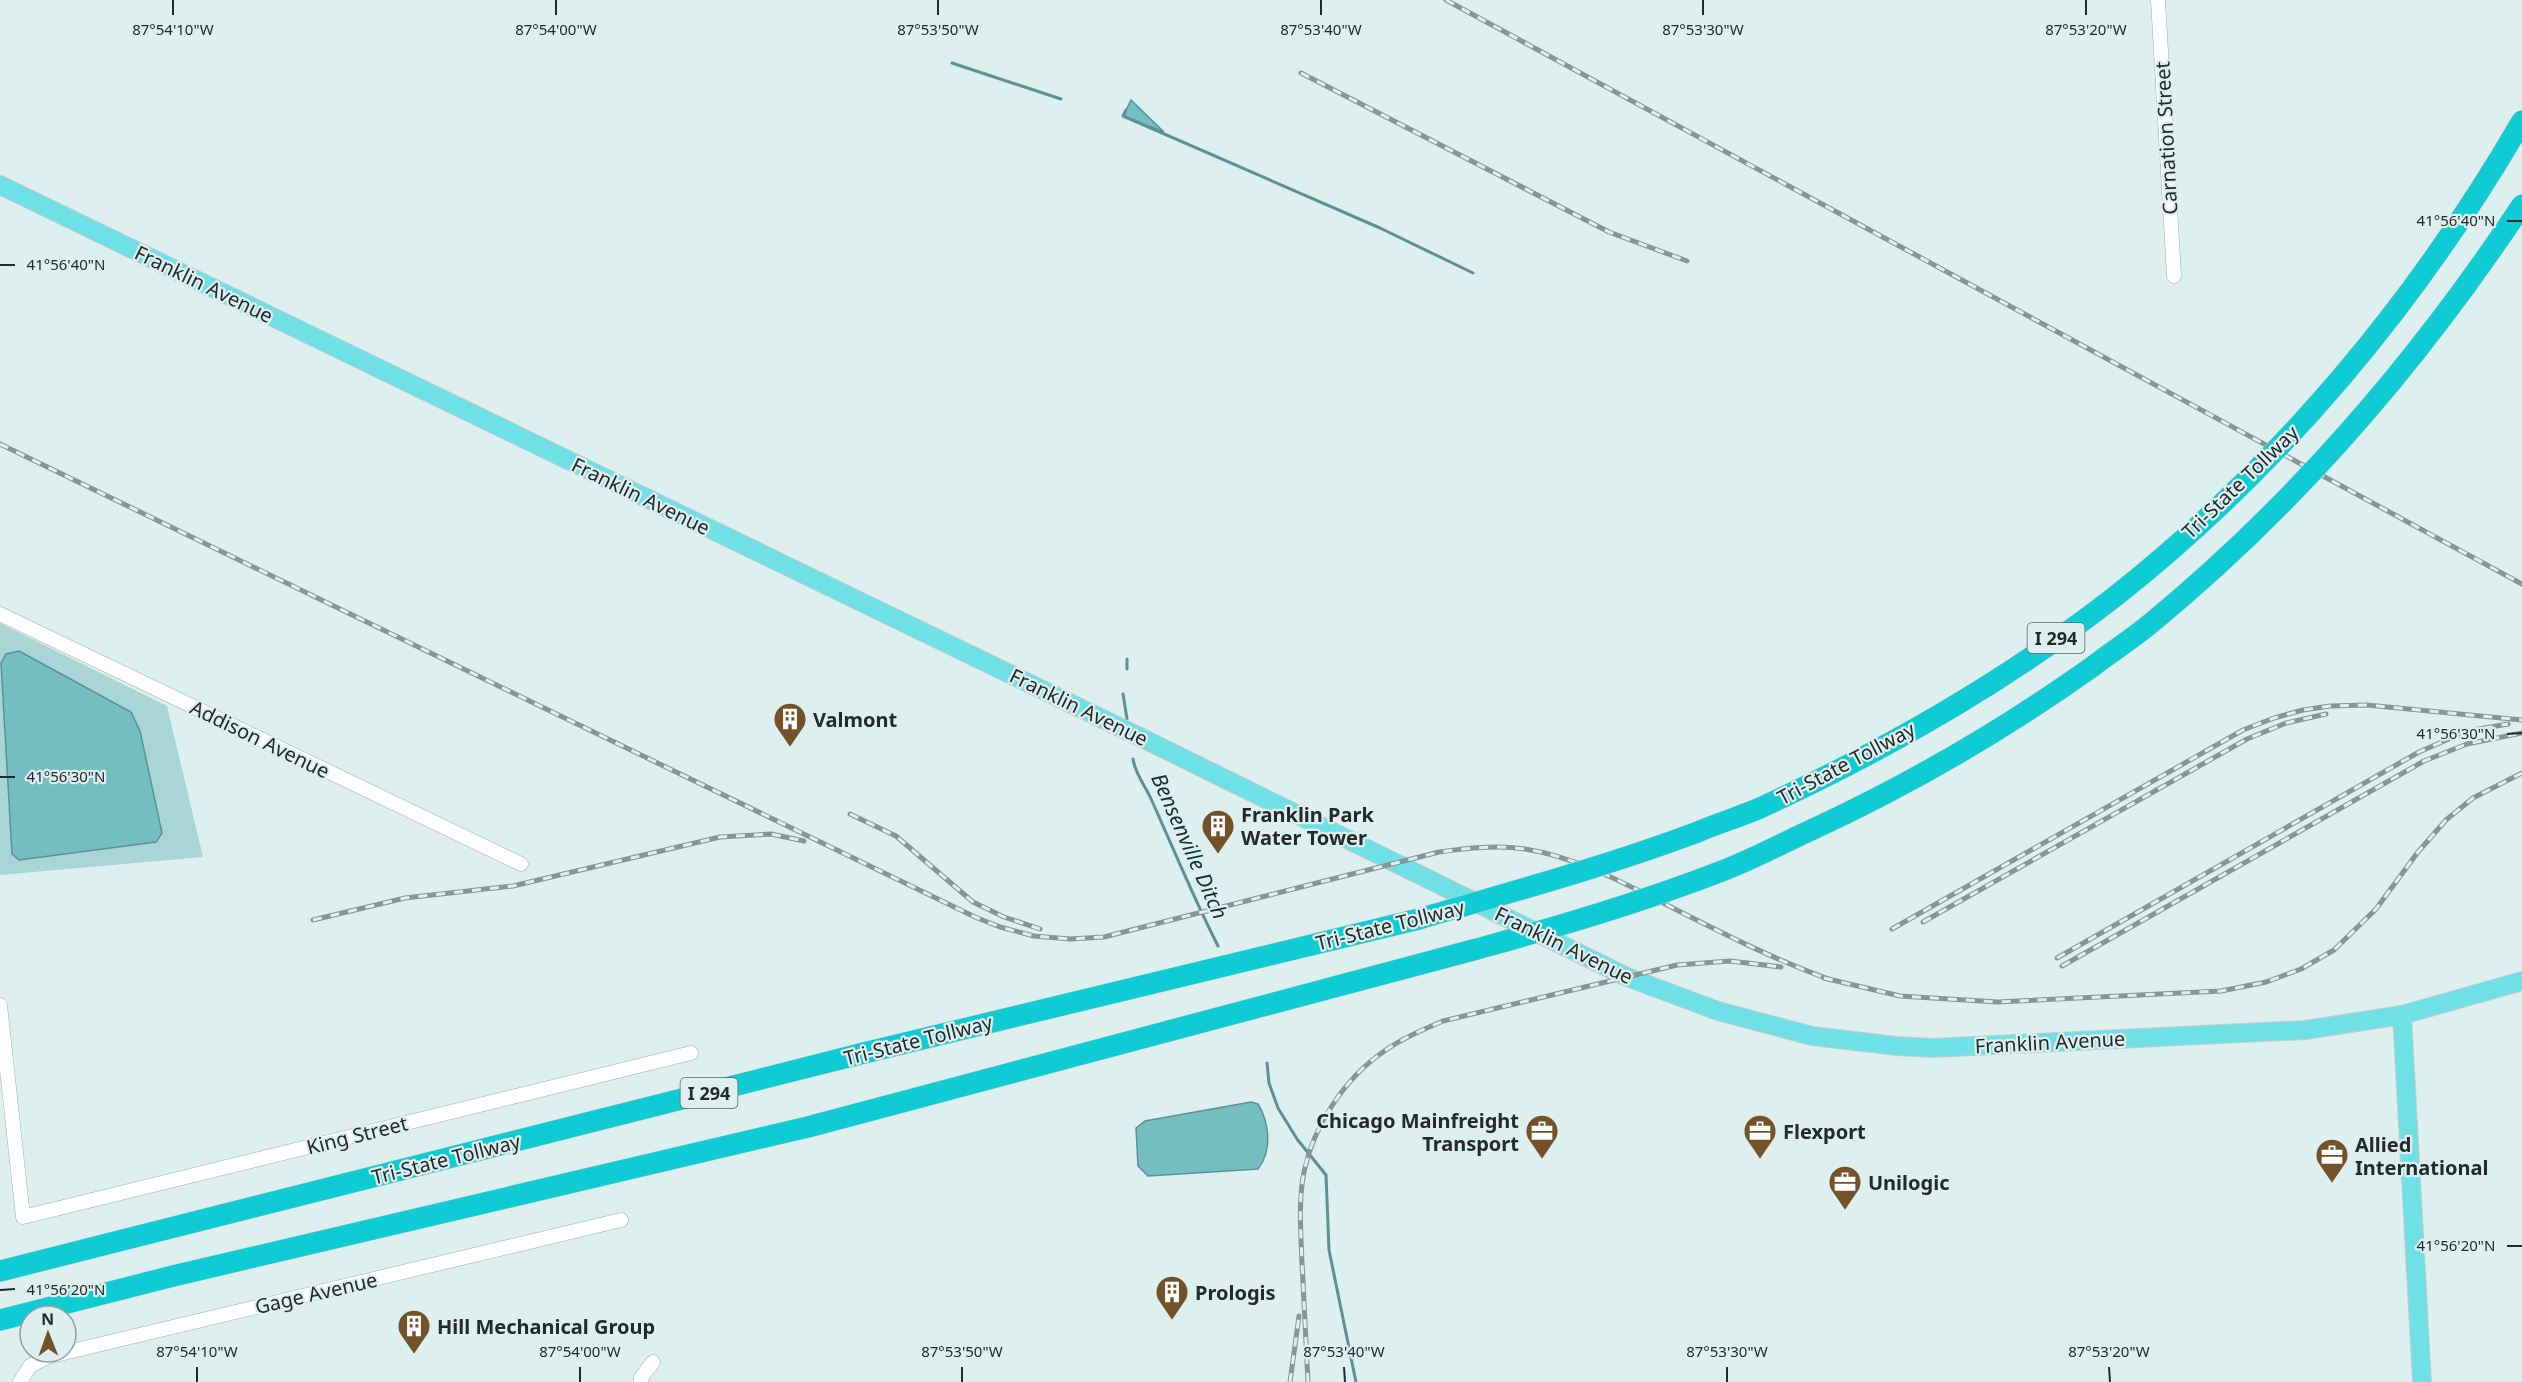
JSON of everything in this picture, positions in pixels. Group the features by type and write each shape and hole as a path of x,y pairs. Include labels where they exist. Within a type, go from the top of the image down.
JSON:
{"highway":[{"name":"Tri-State Tollway","path":"0,1270 864,1053 1419,919 1563,878 1758,809 1865,756 1990,685 2117,595 2195,527 2271,456 2340,380 2419,281 2469,208 2522,121"},
{"name":"I 294","path":"0,1320 184,1273 808,1127 1477,949 1615,910 1725,870 1871,802 1961,752 2051,696 2149,625 2236,549 2345,438 2437,326 2486,260 2522,205"}],"main road":[{"name":"Franklin Avenue","path":"0,185 1142,738 1628,977 1718,1011 1812,1036 1933,1048 2305,1030 2402,1016 2522,981"},
{"path":"2402,1016 2422,1382"}],"street":[{"name":"Carnation Street","path":"2158,0 2174,276"},
{"name":"Addison Avenue","path":"0,614 521,864"},
{"name":"King Street","path":"0,1005 23,1217 691,1053"},
{"name":"Gage Avenue","path":"20,1382 30,1366 47,1357 621,1220"},
{"path":"641,1382 641,1378 653,1362"}],"shaded area":[{"path":"1131,100 1164,132 1123,116"},
{"path":"0,623 167,706 203,857 0,875"},
{"path":"19,651 131,712 140,731 162,833 156,842 19,860 12,854 1,663 6,654"},
{"path":"1251,1102 1258,1104 1262,1111 1268,1136 1266,1153 1258,1169 1148,1176 1138,1166 1136,1128 1145,1121"}],"waterway":[{"path":"952,63 1061,99"},
{"path":"1126,110 1123,116 1380,228 1473,273"},
{"name":"Bensenville Ditch","path":"1127,659 1127,669"},
{"name":"Bensenville Ditch","path":"1123,694 1127,719"},
{"name":"Bensenville Ditch","path":"1133,759 1138,775 1218,946"},
{"name":"Bensenville Ditch","path":"1267,1063 1269,1083 1278,1108 1297,1139 1326,1175 1329,1250 1356,1382"}],"railway":[{"path":"1446,0 2522,584"},
{"path":"1301,73 1609,232 1687,261"},
{"path":"0,444 975,917 1000,927 1034,936 1070,939 1104,937 1439,852 1503,847 1544,853 1581,864 1749,946 1831,980"},
{"path":"1892,929 2243,730 2274,718 2330,706 2367,705 2522,720"},
{"path":"1923,922 2247,739 2286,723 2326,714"},
{"path":"2057,958 2419,752 2467,731 2508,724"},
{"path":"2062,966 2424,761 2467,744 2522,733"},
{"path":"1824,978 1900,996 1998,1002 2221,991 2266,982 2301,969 2334,950 2376,909 2418,852 2446,820 2473,798 2522,773"},
{"path":"850,814 896,836 973,902 1004,917 1040,929"},
{"path":"313,920 405,898 513,886 720,837 771,834 804,841"},
{"path":"1308,1382 1300,1218 1304,1172 1315,1138 1332,1105 1355,1076 1369,1063 1397,1043 1443,1021 1677,965 1730,961 1781,967"},
{"path":"1290,1382 1299,1316"}],"place":[{"name":"Valmont","path":"790,748"},
{"name":"Franklin Park Water Tower","path":"1218,855"},
{"name":"Chicago Mainfreight Transport","path":"1542,1160"},
{"name":"Flexport","path":"1760,1160"},
{"name":"Allied International","path":"2332,1184"},
{"name":"Unilogic","path":"1845,1211"},
{"name":"Prologis","path":"1172,1321"},
{"name":"Hill Mechanical Group","path":"414,1355"}]}
